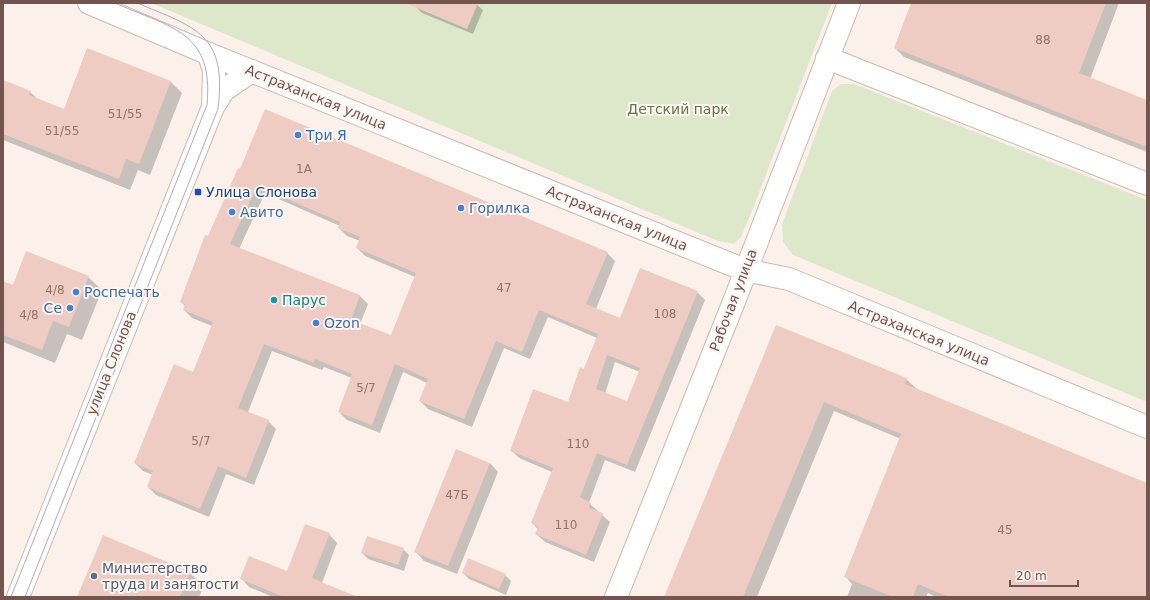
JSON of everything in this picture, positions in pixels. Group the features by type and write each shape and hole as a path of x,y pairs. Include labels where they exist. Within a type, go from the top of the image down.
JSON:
{"main road":[{"name":"Астраханская улица","path":"89,3 209,54 745,270 789,279 1147,427"},
{"name":"Рабочая улица","path":"616,597 849,3"},
{"name":"улица Слонова","path":"209,54 214,71 213,107"},
{"path":"827,58 1147,184"},
{"name":"улица Слонова","path":"18,597 213,107 224,90 252,71"}],"green space":[{"name":"Детский парк","path":"151,3 832,3 752,211 741,237 734,244 718,241"},
{"path":"841,84 854,84 1147,200 1147,402 793,255 783,242 782,224 832,91"}],"building":[{"path":"405,3 478,3 467,29"},
{"path":"911,3 1106,3 1079,73 1147,100 1147,147 894,48"},
{"path":"87,48 171,81 139,164 126,159 119,179 3,134 3,80 31,91 29,95 64,109"},
{"path":"265,109 608,252 586,304 620,318 640,268 698,291 627,465 597,453 580,497 591,503 589,508 603,513 586,555 535,534 538,527 531,523 553,468 510,451 533,389 568,402 580,367 584,369 598,334 539,310 522,352 496,341 464,419 419,401 428,379 395,364 372,425 338,412 352,374 315,359 314,363 264,344 238,408 269,420 246,478 218,466 200,509 147,487 153,471 134,463 174,364 193,372 213,322 183,310 185,304 180,302 205,235 208,236 238,168 240,169","holes":["257,186 340,222 338,228 360,237 356,248 416,273 391,335 351,320 360,295 230,244","607,355 640,368 627,401 596,389"]},
{"path":"26,251 89,276 69,327 53,321 42,350 3,335 3,281 13,285"},
{"path":"776,325 907,378 905,384 1147,483 1147,597 949,597 918,584 913,597 893,597 844,577 901,434 824,402 743,597 664,597"},
{"path":"456,449 490,463 448,566 414,552"},
{"path":"305,524 330,533 312,578 357,597 284,597 240,579 249,556 287,571"},
{"path":"103,535 191,572 180,597 77,597"},
{"path":"367,536 404,548 398,565 361,553"},
{"path":"468,558 506,574 499,589 462,573"}],"tram line":[{"path":"11,597 207,105 207,80 203,61 196,47 185,36 171,27 115,3"},
{"path":"25,597 218,109 220,84 218,64 212,49 203,37 191,28 176,20 137,3"}],"place":[{"name":"Три Я","path":"298,135"},
{"name":"Улица Слонова","path":"198,192"},
{"name":"Горилка","path":"461,208"},
{"name":"Авито","path":"232,212"},
{"name":"Роспечать","path":"76,292"},
{"name":"Парус","path":"274,300"},
{"name":"Се","path":"70,308"},
{"name":"Ozon","path":"316,323"},
{"name":"Министерство труда и занятости","path":"94,576"}]}
